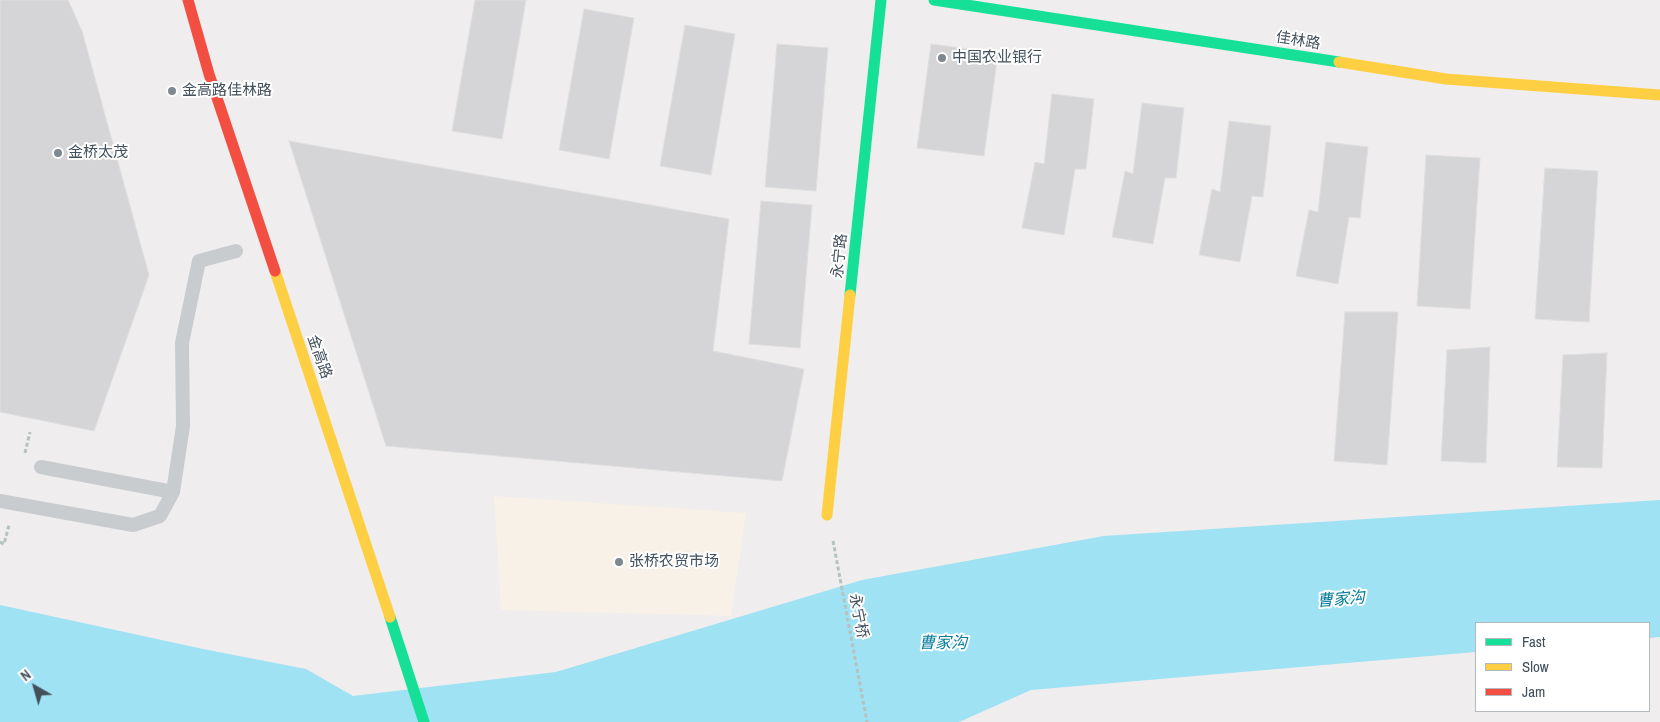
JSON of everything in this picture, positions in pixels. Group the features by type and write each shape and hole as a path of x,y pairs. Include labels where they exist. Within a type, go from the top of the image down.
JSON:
{"street":[{"name":"金高路","path":"188,0 209,74 424,722"},
{"name":"永宁路","path":"828,515 881,0"},
{"name":"佳林路","path":"934,0 1446,79 1660,95"}],"lane":[{"path":"0,501 133,525 160,516 173,492 183,426 182,343 199,261 236,251"},
{"path":"41,467 173,492"}],"path":[{"name":"永宁桥","path":"828,515 867,722"}],"shaded area":[{"name":"张桥农贸市场","path":"494,496 746,513 731,616 501,610"}],"water":[{"name":"曹家沟","path":"1660,500 1660,637 1650,638 1650,622 1475,622 1475,652 1031,690 959,722 0,722 0,605 203,649 306,669 353,696 556,672 862,580 1104,536"}],"building":[{"name":"金桥太茂","path":"0,0 68,0 82,31 149,275 94,431 0,412"},
{"path":"475,0 526,0 502,139 452,131"},
{"path":"584,9 634,18 609,159 559,150"},
{"path":"685,25 735,34 711,175 660,166"},
{"path":"777,44 828,48 816,191 765,187"},
{"path":"931,44 998,53 984,156 917,148"},
{"path":"1052,94 1094,99 1086,169 1075,169 1064,235 1022,228 1035,162 1044,164"},
{"path":"1142,103 1184,108 1176,178 1165,178 1153,244 1112,237 1125,171 1133,174"},
{"path":"1229,121 1271,126 1263,197 1252,196 1240,262 1199,255 1212,189 1220,192"},
{"path":"289,141 729,219 713,351 804,369 782,481 386,446"},
{"path":"1326,142 1368,147 1360,218 1349,217 1338,284 1296,276 1309,210 1318,212"},
{"path":"1426,155 1480,158 1470,309 1417,306"},
{"path":"1545,168 1598,171 1589,322 1535,319"},
{"path":"761,201 812,205 800,348 749,344"},
{"path":"1345,312 1398,312 1387,465 1334,461"},
{"path":"1490,347 1486,463 1441,461 1447,350"},
{"path":"1607,353 1602,468 1557,467 1563,355"}],"traffic: fast":[{"path":"850,295 881,0"},
{"path":"934,0 1339,62"},
{"path":"390,617 424,722"}],"traffic: slow":[{"path":"1339,62 1446,79 1660,95"},
{"path":"275,271 390,617"},
{"path":"827,515 850,295"}],"traffic: jam":[{"path":"188,0 209,74 275,271"}],"place":[{"name":"中国农业银行","path":"942,58"},
{"name":"金高路佳林路","path":"172,91"},
{"name":"金桥太茂","path":"58,153"},
{"name":"张桥农贸市场","path":"619,562"}]}
